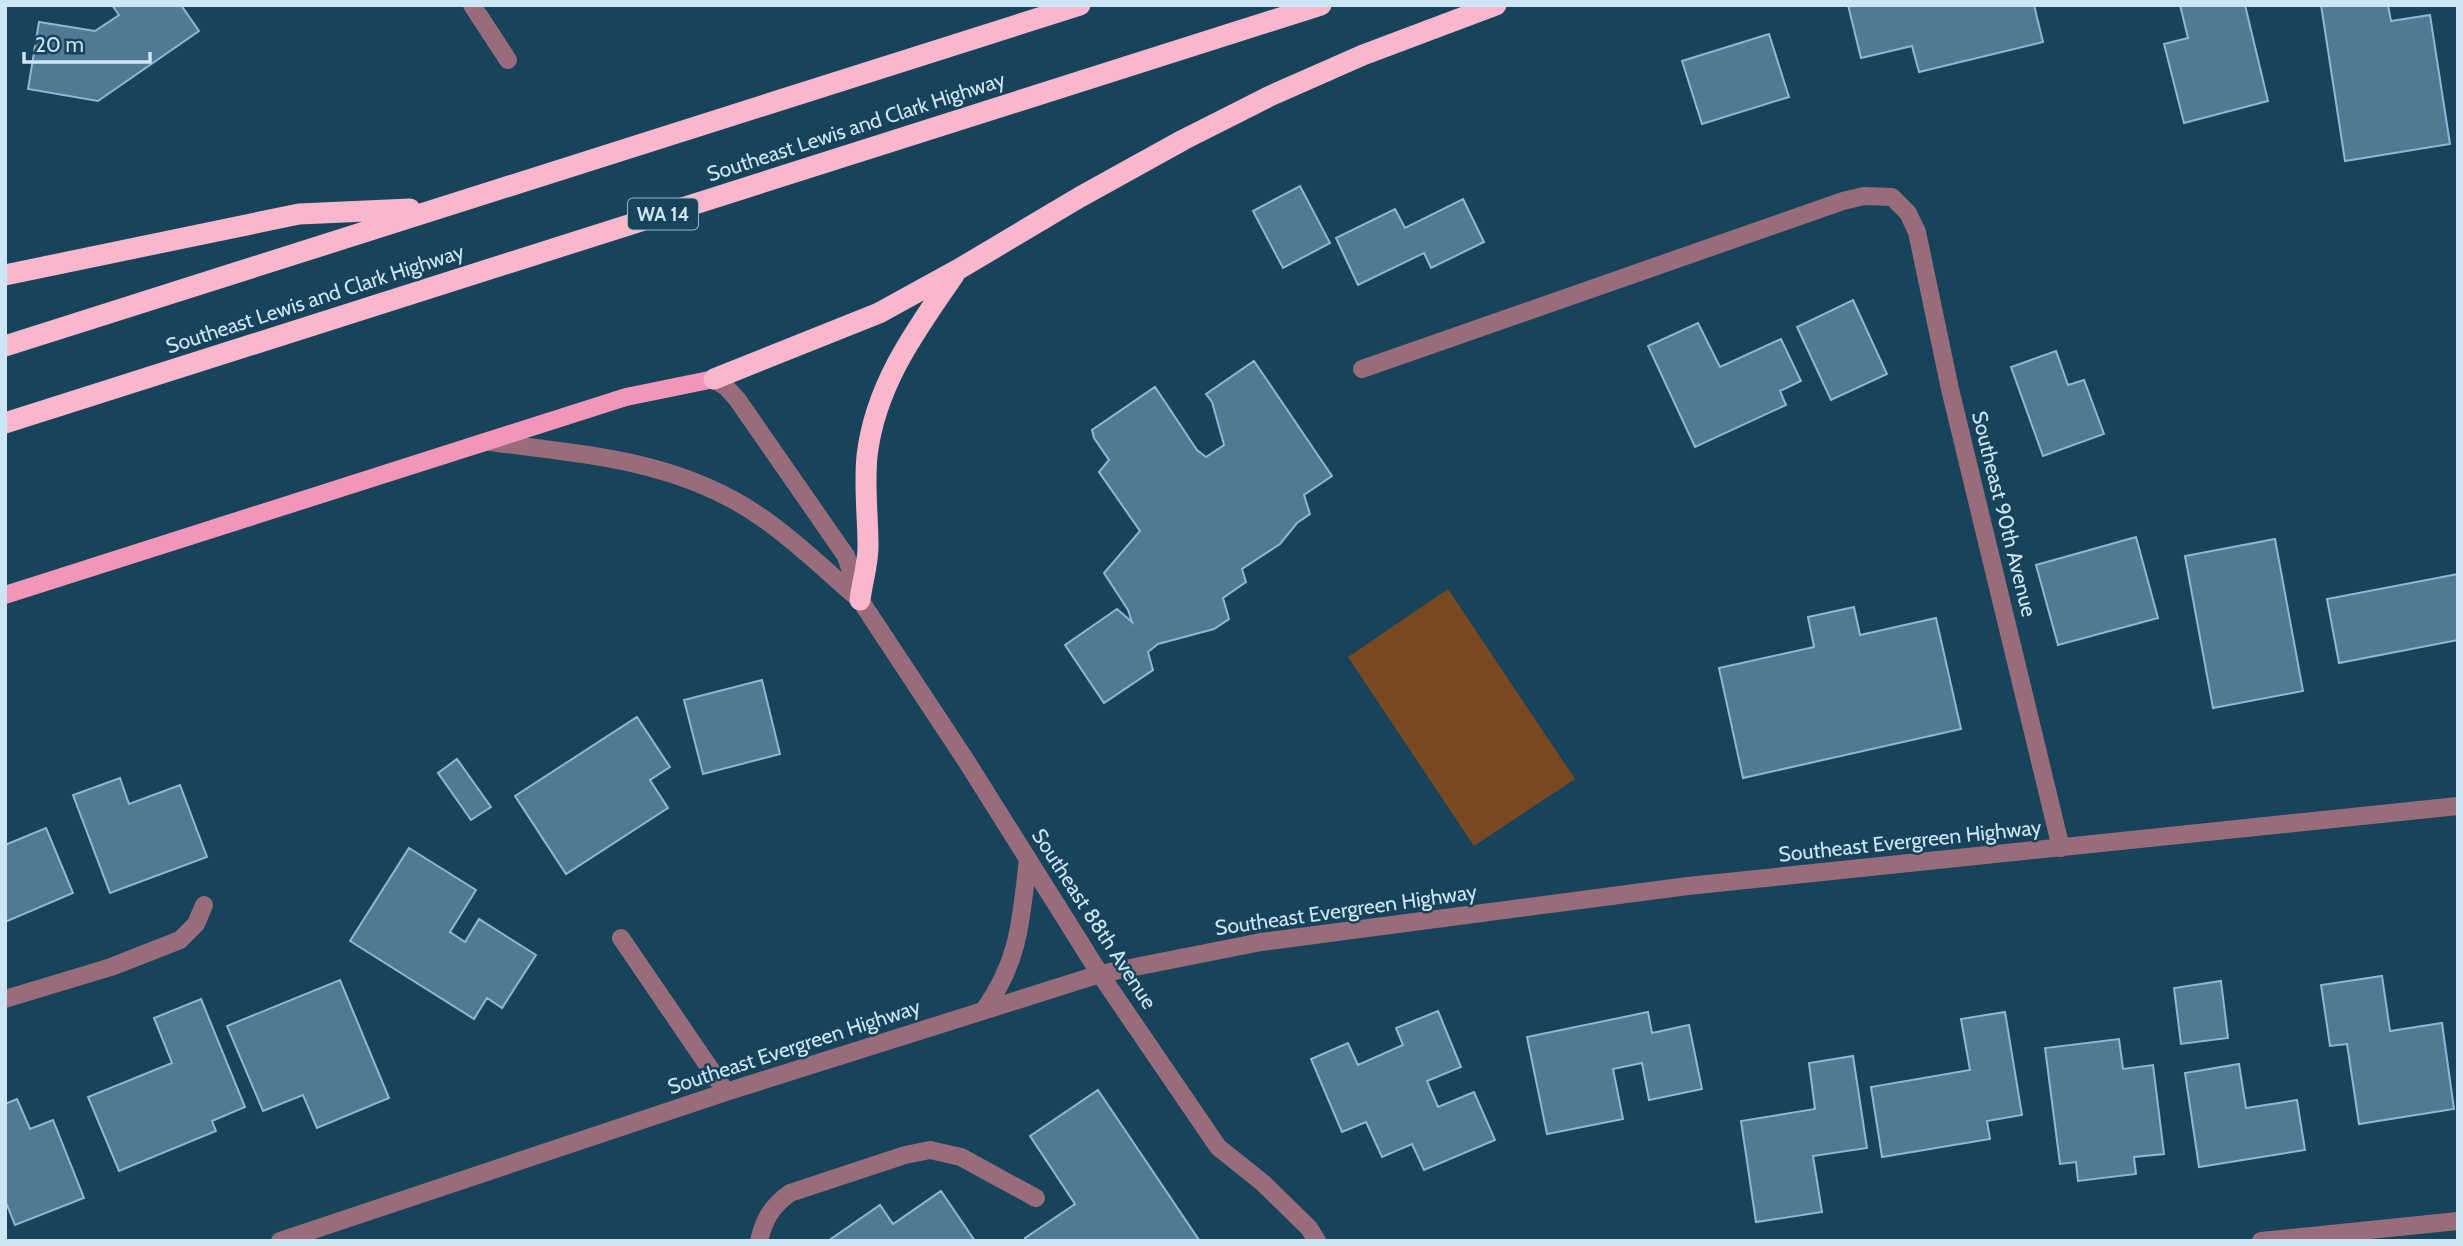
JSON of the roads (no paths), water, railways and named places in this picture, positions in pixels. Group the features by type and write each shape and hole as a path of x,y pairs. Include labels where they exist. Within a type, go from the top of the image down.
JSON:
{"highway":[{"path":"5,346 1080,5"},
{"name":"Southeast Lewis and Clark Highway","path":"5,424 1321,5"},
{"path":"714,379 879,313 1080,197 1270,96 1363,55 1496,5"},
{"path":"5,275 299,214 440,208"},
{"path":"860,600 868,549 865,483 867,453 875,416 889,378 905,346 959,269"}],"main road":[{"path":"5,595 626,397 714,379"}],"street":[{"path":"472,5 508,60"},
{"name":"Southeast 90th Avenue","path":"1363,369 1843,201 1864,196 1892,197 1908,213 1917,232 1950,389 2061,848"},
{"path":"714,379 726,387 737,400 846,556 860,600"},
{"path":"491,442 607,456 649,465 687,478 723,494 760,516 789,537 860,600"},
{"name":"Southeast 88th Avenue","path":"860,600 1100,974 1219,1147 1263,1183 1309,1228 1317,1241"},
{"name":"Southeast Evergreen Highway","path":"280,1241 726,1092 1100,974 1261,942 1688,887 2458,806"},
{"path":"984,1010 1009,969 1017,943 1028,859"},
{"path":"5,999 110,967 180,940 197,924 204,905"},
{"path":"621,938 726,1092"},
{"path":"759,1241 762,1224 775,1204 790,1193 905,1155 930,1150 961,1157 1036,1198"},
{"path":"2261,1241 2458,1221"}]}
